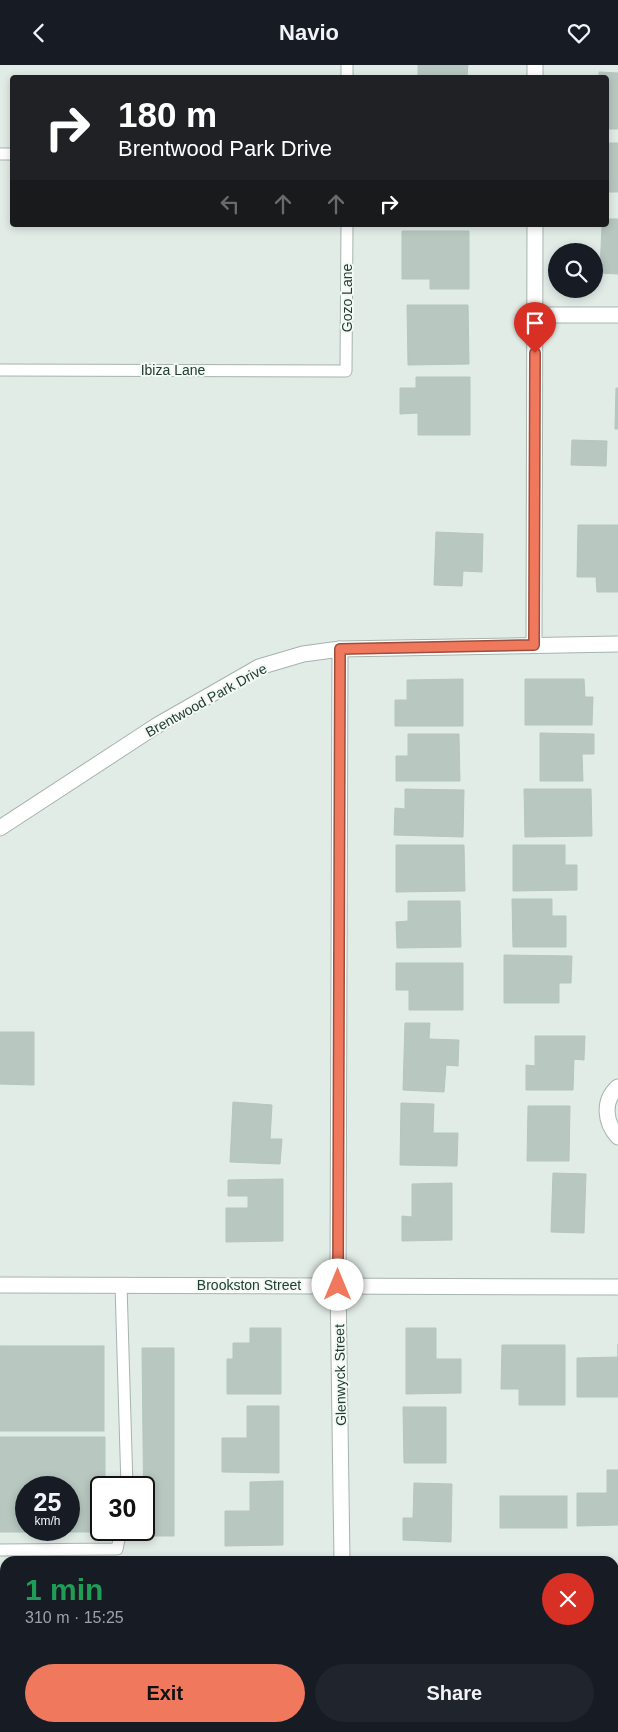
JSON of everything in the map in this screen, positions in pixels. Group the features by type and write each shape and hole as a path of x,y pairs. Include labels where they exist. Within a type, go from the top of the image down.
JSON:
{"street":[{"path":"534,645 535,227"},
{"path":"535,315 618,315"},
{"name":"Brentwood Park Drive","path":"0,828 156,726 259,667 303,654 340,649 618,644"},
{"name":"Glenwyck Street","path":"340,649 338,1285 342,1556"},
{"path":"618,1087 609,1100 607,1110 608,1121 618,1137"},
{"name":"Brookston Street","path":"0,1285 618,1287"}],"lane":[{"name":"Gozo Lane","path":"346,371 347,227"},
{"name":"Ibiza Lane","path":"0,370 346,371"},
{"path":"121,1285 126,1476"},
{"path":"119,1541 117,1549 119,1556"},
{"path":"0,1550 117,1549"}],"building":[{"path":"418,65 468,65 467,75 418,75"},
{"path":"599,72 618,73 618,129 609,129 609,75 599,75"},
{"path":"609,143 618,143 618,192 609,192"},
{"path":"609,219 618,219 618,274 603,273 602,227 609,227"},
{"path":"402,231 469,231 469,289 430,289 430,279 402,279"},
{"path":"407,305 468,305 469,364 408,365"},
{"path":"416,377 470,377 470,435 418,435 418,413 400,414 400,388 416,388"},
{"path":"616,388 618,388 618,429 615,429"},
{"path":"572,440 607,441 606,466 571,465"},
{"path":"578,525 618,525 618,592 597,592 596,577 577,577"},
{"path":"436,532 483,534 482,572 463,571 462,586 434,585"},
{"path":"463,679 463,726 395,726 395,700 407,700 407,680"},
{"path":"525,679 584,679 585,697 593,697 592,725 525,725"},
{"path":"540,733 594,734 594,754 582,754 583,781 540,781"},
{"path":"408,734 459,734 460,781 396,781 396,756 408,756"},
{"path":"405,789 464,790 463,837 394,835 395,808 405,809"},
{"path":"524,789 591,789 592,836 525,837"},
{"path":"396,845 464,845 465,891 396,892"},
{"path":"513,845 565,845 565,865 577,865 577,890 513,891"},
{"path":"512,899 552,899 552,916 566,916 566,947 513,947"},
{"path":"408,901 460,901 461,947 397,948 396,922 408,921"},
{"path":"504,955 572,956 571,983 559,983 559,1003 504,1003"},
{"path":"396,963 463,963 463,1010 409,1010 409,990 396,990"},
{"path":"405,1023 430,1023 429,1039 459,1040 458,1066 446,1065 444,1092 403,1090"},
{"path":"0,1032 34,1032 34,1085 0,1084"},
{"path":"535,1036 585,1036 584,1060 574,1059 573,1090 526,1090 526,1065 535,1066"},
{"path":"233,1102 272,1105 270,1139 282,1139 280,1164 230,1162"},
{"path":"401,1103 434,1104 433,1133 458,1133 457,1166 400,1165"},
{"path":"528,1106 570,1106 569,1161 527,1161"},
{"path":"553,1173 586,1174 584,1233 551,1232"},
{"path":"283,1179 283,1241 226,1242 226,1208 248,1208 248,1196 228,1196 228,1180"},
{"path":"452,1183 452,1240 402,1241 402,1216 412,1217 412,1184"},
{"path":"250,1328 281,1328 281,1394 227,1394 227,1359 233,1359 233,1343 250,1343"},
{"path":"406,1328 436,1328 436,1359 461,1359 461,1393 406,1394"},
{"path":"502,1345 565,1345 565,1405 519,1405 519,1389 501,1389"},
{"path":"0,1346 104,1346 104,1431 0,1431"},
{"path":"142,1348 174,1348 174,1536 155,1536 155,1476 143,1476"},
{"path":"618,1357 618,1397 577,1397 577,1358"},
{"path":"247,1406 279,1406 279,1473 222,1472 222,1438 247,1438"},
{"path":"403,1407 446,1407 446,1463 404,1463"},
{"path":"0,1437 105,1437 105,1476 90,1476 90,1532 80,1532 80,1476 15,1476 15,1532 0,1532"},
{"path":"607,1470 618,1470 618,1525 577,1526 577,1493 607,1493"},
{"path":"283,1481 283,1545 225,1546 225,1511 250,1511 250,1482"},
{"path":"414,1483 452,1484 451,1542 403,1540 403,1518 413,1518"},
{"path":"500,1496 567,1496 567,1528 500,1528"}],"route":[{"path":"338,1285 340,649 534,645 535,353"}]}
